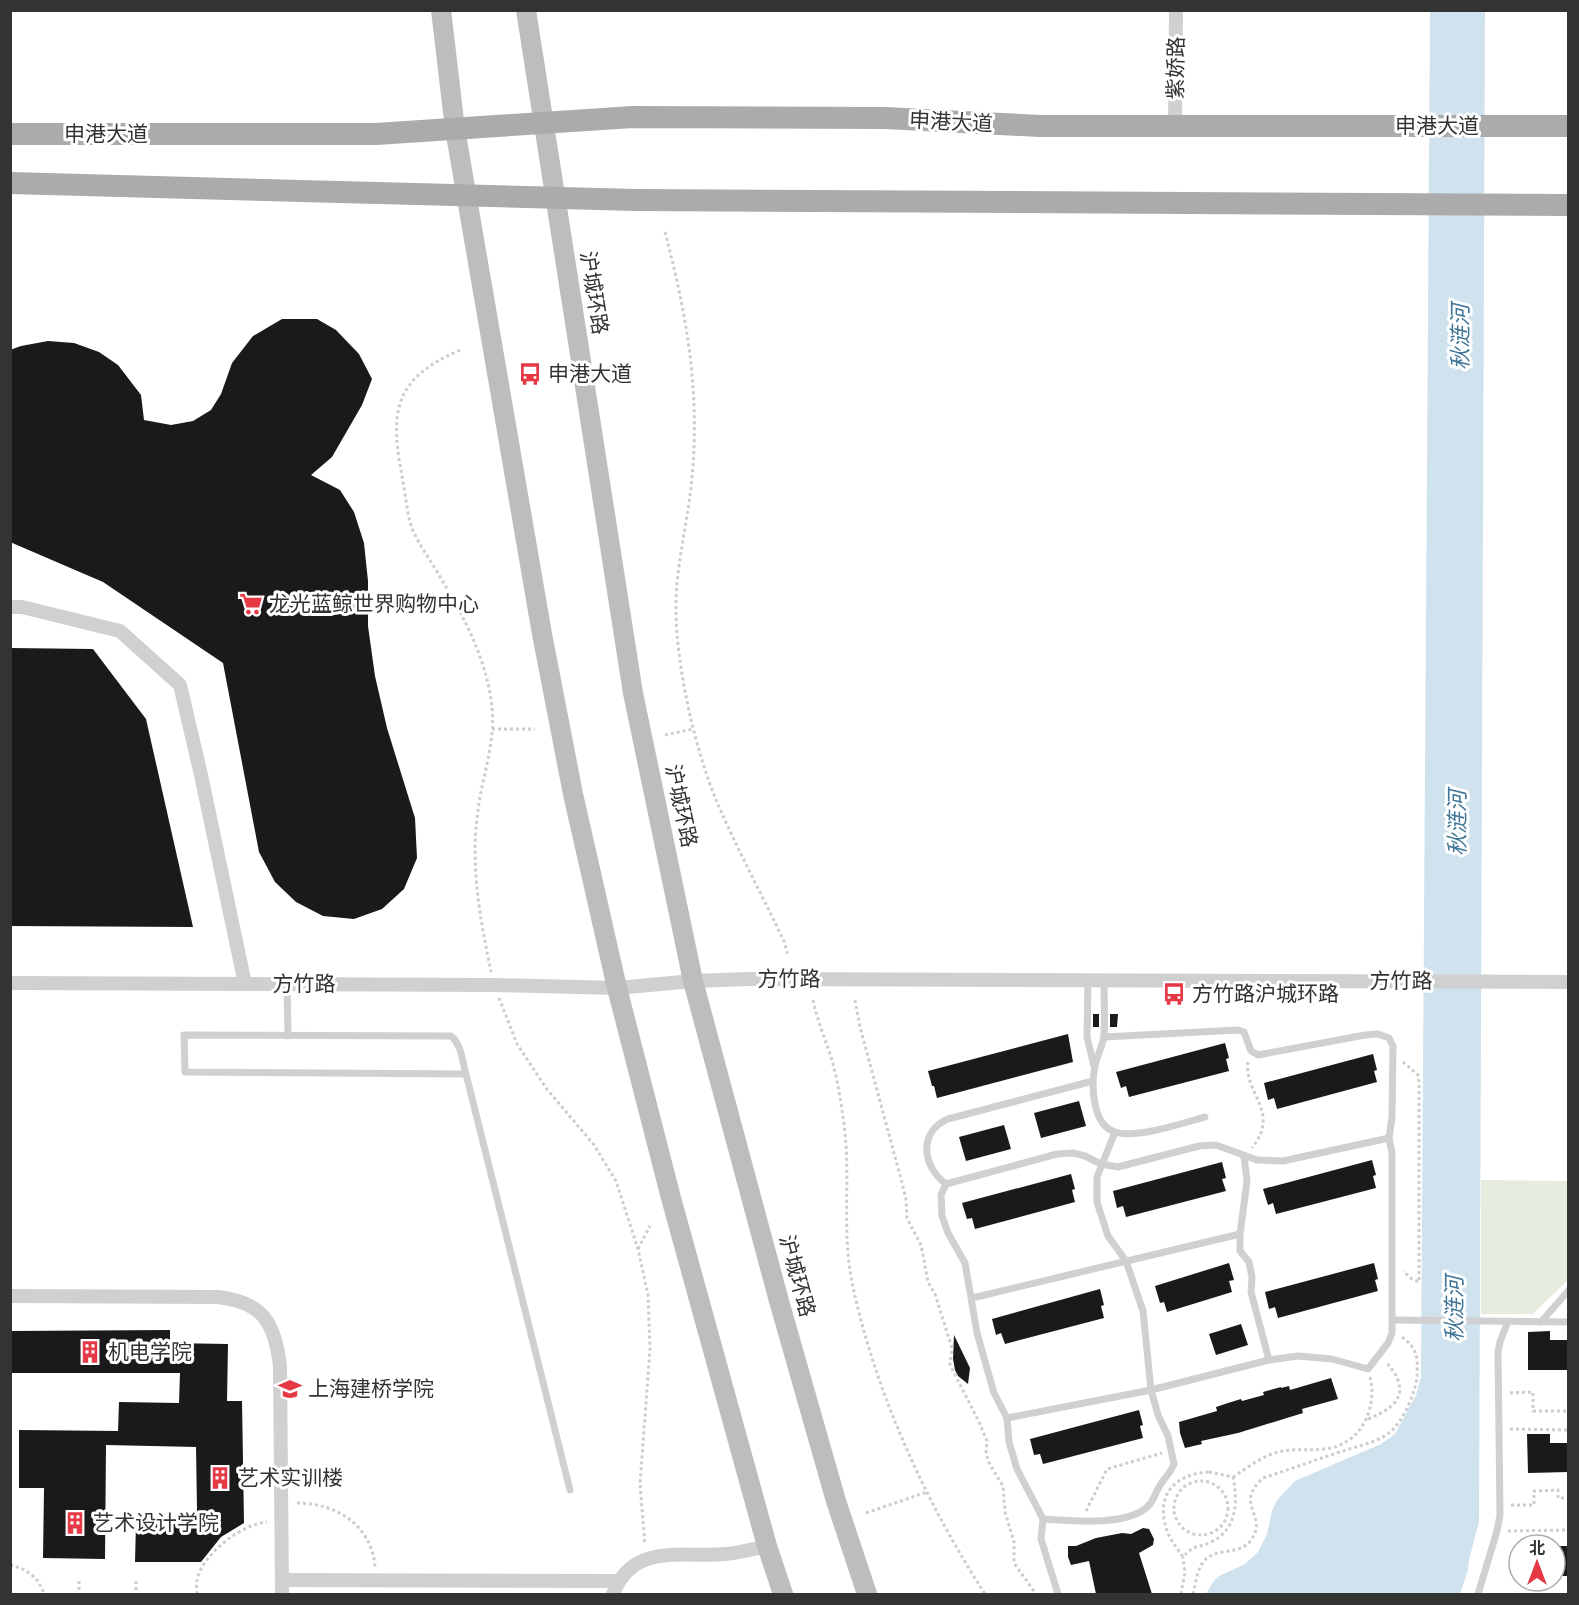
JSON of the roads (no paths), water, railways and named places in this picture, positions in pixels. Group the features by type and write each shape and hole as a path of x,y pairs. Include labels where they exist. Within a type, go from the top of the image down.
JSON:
{"main road":[{"path":"441,10 454,129 542,634 573,794 617,988 674,1209 767,1546 783,1594"},
{"name":"沪城环路","path":"526,10 633,693 693,981 778,1301 867,1594"},
{"name":"申港大道","path":"10,134 376,134 633,117 885,118 1040,126 1569,126"},
{"path":"10,183 554,198 1569,205"}],"street":[{"name":"紫娇路","path":"1175,126 1176,10"},
{"path":"10,607 22,607 120,631 180,685 244,984"},
{"name":"方竹路","path":"10,983 494,985 617,988 693,981 749,979 1569,982"},
{"path":"10,1296 218,1297 236,1299 253,1308 272,1329 278,1346 282,1594"},
{"path":"282,1580 616,1588 627,1570 640,1560 657,1556 727,1554 767,1546"}],"lane":[{"path":"1088,980 1087,1037 1094,1068 1095,1107 1104,1124 1114,1132 1133,1133 1205,1117"},
{"path":"1094,1068 1104,1037 1104,980"},
{"path":"287,984 288,1036"},
{"path":"1007,1418 1151,1390 1269,1360 1298,1356 1332,1359 1368,1370 1392,1332 1394,1320 1392,1153 1389,1138 1392,1123 1393,1047 1389,1038 1378,1034 1258,1055 1251,1051 1244,1032 1238,1030 1104,1037"},
{"path":"465,1074 185,1072 184,1035 451,1036 456,1041 459,1047 570,1490"},
{"path":"946,1184 927,1160 929,1137 936,1124 1094,1081"},
{"path":"1043,1520 1081,1521 1118,1518 1142,1510 1150,1504 1174,1464 1151,1390 1143,1311 1126,1261 1108,1236 1097,1202 1097,1177 1114,1132"},
{"path":"946,1184 1057,1154 1073,1153 1101,1164 1118,1167 1199,1146 1216,1144 1257,1160 1283,1161 1389,1138"},
{"path":"1244,1156 1247,1181 1240,1251 1249,1262 1252,1277 1251,1292 1269,1360"},
{"path":"946,1184 941,1196 942,1216 948,1233 965,1263 974,1320 994,1393 1007,1418 1009,1442 1017,1469 1043,1520 1041,1539 1058,1594"},
{"path":"972,1298 1240,1234"},
{"path":"1541,1322 1569,1291"},
{"path":"1394,1320 1569,1322"},
{"path":"1478,1594 1497,1531 1500,1505 1498,1352 1508,1321"}],"water":[{"name":"秋涟河","path":"1430,11 1485,11 1479,1522 1460,1594 1206,1594 1219,1576 1245,1564 1258,1552 1267,1534 1277,1500 1295,1481 1381,1444 1395,1434 1416,1395 1421,1377"}],"place":[{"name":"申港大道","path":"530,374"},
{"name":"龙光蓝鲸世界购物中心","path":"251,604"},
{"name":"方竹路沪城环路","path":"1174,994"},
{"name":"机电学院","path":"90,1352"},
{"name":"上海建桥学院","path":"290,1389"},
{"name":"艺术实训楼","path":"220,1478"},
{"name":"艺术设计学院","path":"75,1523"}]}
